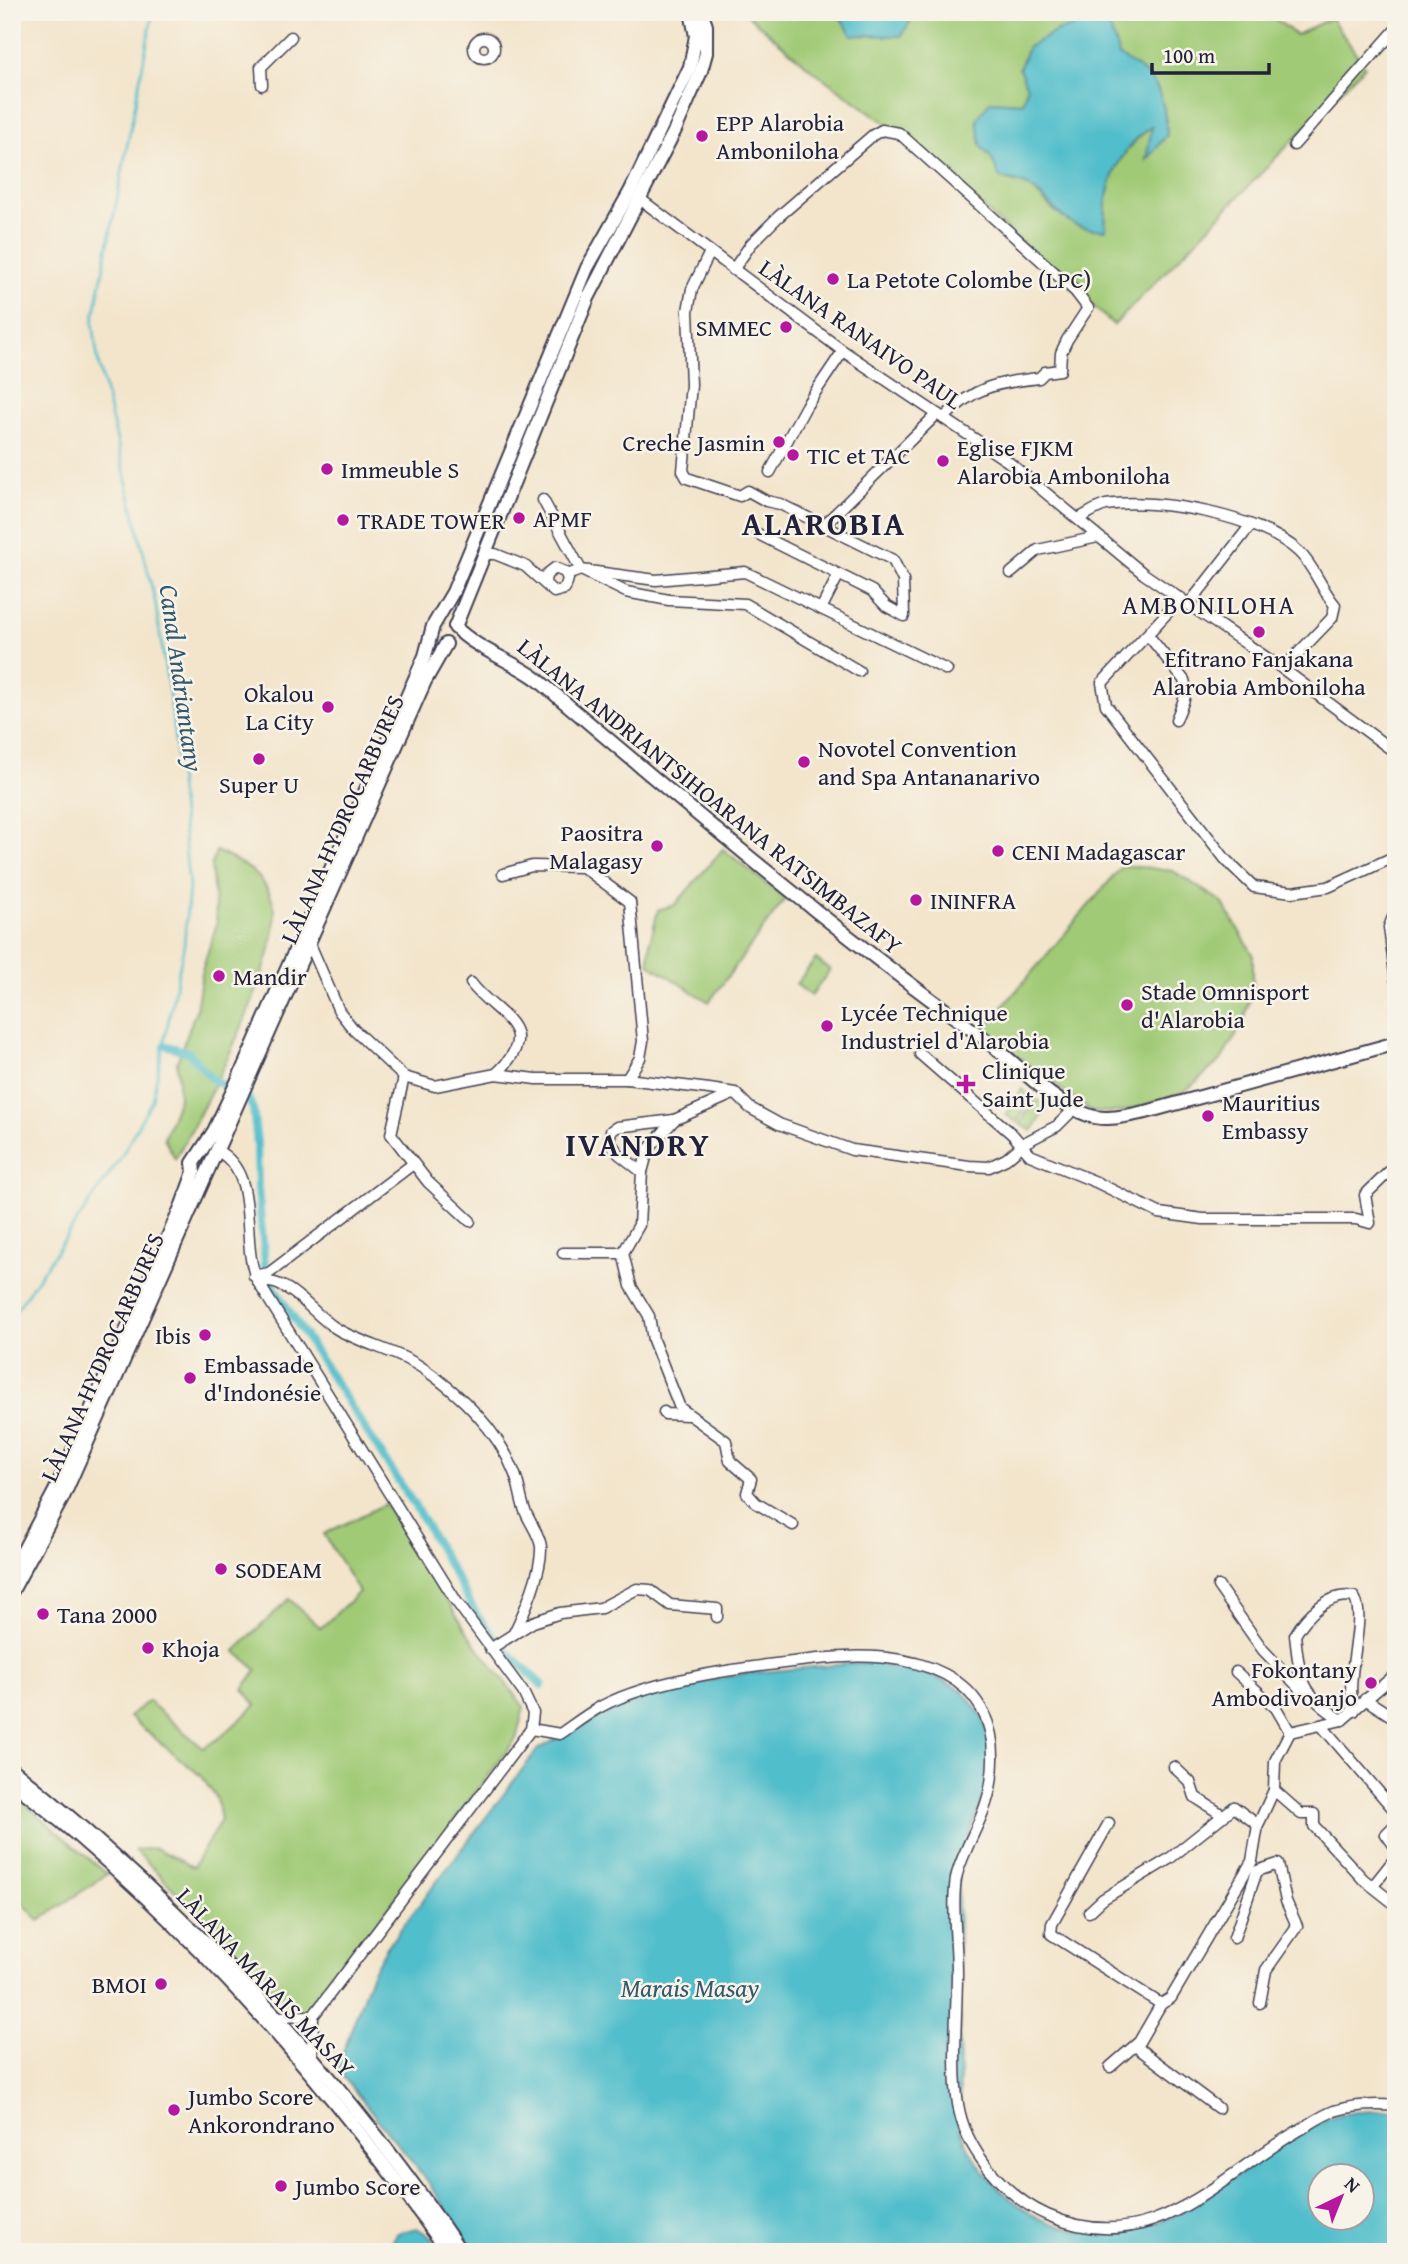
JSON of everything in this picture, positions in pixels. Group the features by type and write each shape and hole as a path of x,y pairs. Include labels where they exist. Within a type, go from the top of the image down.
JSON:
{"main road":[{"path":"632,196 691,67 696,36 691,12"},
{"path":"632,196 701,71 706,53 706,26 702,12"},
{"name":"LÀLANA HYDROCARBURES","path":"242,1082 310,944 429,673 456,634 455,627 632,196"},
{"name":"LÀLANA HYDROCARBURES","path":"242,1082 425,656 434,627 453,592 587,268 632,196"},
{"path":"455,627 449,621 434,627 435,640 487,649"},
{"name":"LÀLANA ANDRIANTSIHOARANA RATSIMBAZAFY","path":"455,627 537,680 792,893 1074,1109"},
{"path":"1074,1109 1091,1117 1110,1118 1146,1112 1396,1043"},
{"path":"234,1099 242,1082"},
{"name":"LÀLANA HYDROCARBURES","path":"12,1591 63,1497 202,1168 216,1150 234,1099"},
{"name":"LÀLANA HYDROCARBURES","path":"12,1572 48,1504 234,1099"},
{"name":"LÀLANA MARAIS MASAY","path":"12,1769 123,1864 207,1945 312,2056 402,2169 461,2252"},
{"name":"LÀLANA MARAIS MASAY","path":"12,1782 115,1871 243,1998 348,2118 448,2252"}],"street":[{"path":"1294,145 1396,29"},
{"path":"262,85 261,67 290,37"},
{"path":"733,270 751,244 778,217 882,130 899,133 1075,291 1088,308 1064,346 1060,370 1045,372 1039,378 1003,381 966,396 824,525"},
{"name":"LÀLANA RANAIVO PAUL","path":"632,196 843,351 1006,460 1098,537 1396,753"},
{"path":"710,252 692,289 688,311 691,385 683,471 687,478 740,496 748,491 893,560 903,580 904,616 886,606 872,591 758,534"},
{"path":"770,472 806,406 843,351"},
{"path":"543,500 581,569 592,578 626,592 669,600 745,604 859,671"},
{"path":"1078,519 1103,505 1153,503 1220,514 1238,521 1246,529 1280,537 1301,553 1335,605 1332,618 1283,669"},
{"path":"1246,529 1185,601 1102,683 1106,705 1226,860 1254,887 1292,892 1328,887 1396,856"},
{"path":"1011,573 1038,550 1098,537"},
{"path":"487,549 541,569 562,570 567,575 567,586 558,592 551,591 545,582 525,566 487,549"},
{"path":"567,575 581,569 656,580 745,572 822,607 947,670"},
{"path":"545,582 551,570"},
{"path":"822,607 838,576"},
{"path":"1148,635 1184,680 1185,701 1176,720"},
{"path":"503,874 532,866 583,867 596,874 630,902 643,1041 640,1058 627,1079"},
{"path":"1396,910 1389,927 1396,982"},
{"path":"310,944 339,1011 355,1030 404,1077 435,1086 496,1074 537,1079 627,1079 735,1093 750,1108 779,1124 852,1150 883,1156 989,1167 1057,1126 1074,1109"},
{"path":"471,983 483,999 500,1008 510,1019 517,1035 513,1054 496,1074"},
{"path":"920,1054 1013,1136 1020,1147 1030,1155 1096,1181 1159,1213 1203,1219 1356,1219 1370,1223 1365,1195 1396,1165"},
{"path":"404,1077 391,1134 413,1164 470,1221"},
{"path":"642,1172 619,1154 609,1141 611,1132 617,1127 674,1120 735,1093"},
{"path":"674,1120 648,1150 642,1172 639,1225 623,1252 631,1286 649,1317 653,1340 673,1393 688,1415 726,1441 726,1456 751,1479 747,1493 756,1503 793,1525"},
{"path":"216,1150 225,1155 242,1177 261,1277 456,1601 523,1692 533,1713 531,1729 313,2017 312,2056"},
{"path":"261,1277 413,1164"},
{"path":"563,1253 623,1252"},
{"path":"261,1277 281,1284 328,1324 358,1341 422,1367 464,1402 496,1438 514,1471 524,1509 541,1544 540,1566 510,1635"},
{"path":"664,1412 665,1415 688,1415"},
{"path":"1218,1586 1263,1650 1315,1703 1342,1720"},
{"path":"492,1648 510,1635 560,1613 601,1608 637,1589 645,1588 670,1605 717,1609 717,1617"},
{"path":"1315,1703 1298,1668 1295,1635 1311,1614 1330,1601 1347,1596 1354,1597 1361,1609 1351,1679 1350,1698 1354,1711"},
{"path":"531,1729 560,1734 601,1707 634,1693 718,1673 846,1656 870,1656 937,1670 964,1685 986,1712 994,1746 991,1783 985,1809 956,1876 958,2104 979,2155 1010,2191 1049,2216 1115,2230 1135,2226 1196,2203 1272,2145 1332,2112 1369,2104 1396,2106"},
{"path":"1237,1672 1276,1708 1290,1732"},
{"path":"1234,1938 1255,1866 1258,1825 1274,1790 1275,1761 1290,1732 1342,1720 1396,1674"},
{"path":"1365,1699 1396,1719"},
{"path":"1321,1725 1396,1812"},
{"path":"1174,1767 1190,1782 1195,1797 1224,1816"},
{"path":"1274,1790 1301,1814 1314,1814 1314,1826 1373,1886 1396,1905"},
{"path":"1089,1912 1104,1899 1169,1859 1234,1807 1258,1825"},
{"path":"1109,1823 1052,1924 1051,1934 1161,2004"},
{"path":"1396,1824 1386,1834 1396,1848"},
{"path":"1373,1886 1396,1857"},
{"path":"1255,1866 1278,1864 1286,1901 1297,1926 1266,1970 1260,2003"},
{"path":"1110,2067 1135,2046 1161,2004 1171,1998 1255,1866"},
{"path":"275,2017 313,2017"},
{"path":"1135,2046 1218,2108"}],"green space":[{"path":"744,12 837,12 852,35 901,36 916,12 1273,12 1273,17 1296,35 1331,18 1365,66 1114,325 899,133 812,70","holes":["1118,56 1150,79 1161,96 1167,135 1146,159 1153,126 1122,158 1106,199 1106,230 1055,212 1030,186 1000,178 992,159 990,101 1023,103 1027,87"]},
{"path":"723,849 785,899 709,1002 649,964 650,942 658,910 675,905"},
{"path":"216,851 243,865 263,883 273,902 274,925 268,956 240,1031 175,1159 164,1138 179,1098 177,1062 196,1010 203,967 217,924 211,866"},
{"name":"Stade Omnisport d'Alarobia","path":"1123,865 1173,871 1222,902 1253,954 1253,988 1244,1021 1221,1060 1184,1092 1123,1112 1092,1112 983,1030"},
{"path":"816,959 830,970 811,996 796,984"},
{"path":"1022,1089 1033,1097 1017,1122 1006,1115"},
{"path":"1036,1099 1048,1106 1032,1131 1020,1124"},
{"path":"385,1504 473,1641 524,1707 516,1739 309,2013 293,2011 135,1850 155,1848 193,1867 221,1820 217,1799 201,1776 129,1717 148,1701 203,1748 221,1737 256,1705 243,1689 257,1670 235,1651 289,1599 321,1628 359,1592 324,1534"},
{"path":"12,1793 107,1874 39,1921 12,1890"}],"water":[{"path":"837,12 916,12 901,36 852,35"},
{"path":"1087,23 1110,27 1119,56 1151,79 1161,96 1167,135 1146,160 1152,126 1129,147 1121,159 1114,172 1107,200 1106,230 1080,227 1071,223 1031,188 1000,178 992,159 981,146 977,119 990,101 1023,103 1027,87 1019,69 1028,47 1057,31"},
{"name":"Marais Masay","path":"868,1662 935,1676 962,1690 983,1718 992,1752 988,1788 958,1861 960,2128 977,2162 1011,2199 1037,2217 1072,2229 1120,2232 1175,2215 1327,2119 1355,2112 1395,2110 1396,2252 475,2252 422,2174 337,2069 371,1975 387,1947 538,1749 631,1699 740,1674"},
{"path":"417,2228 432,2238 441,2252 384,2252 398,2233"}],"waterway":[{"name":"Canal Andriantany","path":"12,1316 121,1157 152,1100 184,945 189,887 172,714 155,601 98,361 93,323 153,12"},
{"path":"165,1045 188,1052 212,1079 248,1098 253,1109 257,1143 258,1189 266,1275 418,1511 478,1617 500,1645 542,1685"}],"place":[{"name":"EPP Alarobia Amboniloha","path":"702,136"},
{"name":"La Petote Colombe (LPC)","path":"833,279"},
{"name":"SMMEC","path":"786,327"},
{"name":"Creche Jasmin","path":"779,442"},
{"name":"TIC et TAC","path":"793,455"},
{"name":"Eglise FJKM Alarobia Amboniloha","path":"943,461"},
{"name":"Immeuble S","path":"327,469"},
{"name":"APMF","path":"519,518"},
{"name":"TRADE TOWER","path":"343,520"},
{"name":"Efitrano Fanjakana Alarobia Amboniloha","path":"1259,632"},
{"name":"Okalou La City","path":"328,707"},
{"name":"Super U","path":"259,759"},
{"name":"Novotel Convention and Spa Antananarivo","path":"804,762"},
{"name":"Paositra Malagasy","path":"657,846"},
{"name":"CENI Madagascar","path":"998,851"},
{"name":"ININFRA","path":"916,900"},
{"name":"Mandir","path":"219,976"},
{"name":"Stade Omnisport d'Alarobia","path":"1127,1005"},
{"name":"Lycée Technique Industriel d'Alarobia","path":"827,1026"},
{"name":"Clinique Saint Jude","path":"966,1084"},
{"name":"Mauritius Embassy","path":"1208,1116"},
{"name":"Ibis","path":"205,1335"},
{"name":"Embassade d'Indonésie","path":"190,1378"},
{"name":"SODEAM","path":"221,1569"},
{"name":"Tana 2000","path":"43,1614"},
{"name":"Khoja","path":"148,1648"},
{"name":"Fokontany Ambodivoanjo","path":"1371,1683"},
{"name":"BMOI","path":"161,1984"},
{"name":"Jumbo Score Ankorondrano","path":"174,2110"},
{"name":"Jumbo Score","path":"281,2186"}],"district":[{"name":"ALAROBIA","path":"824,523"},
{"name":"AMBONILOHA","path":"1209,604"},
{"name":"IVANDRY","path":"638,1144"}]}
